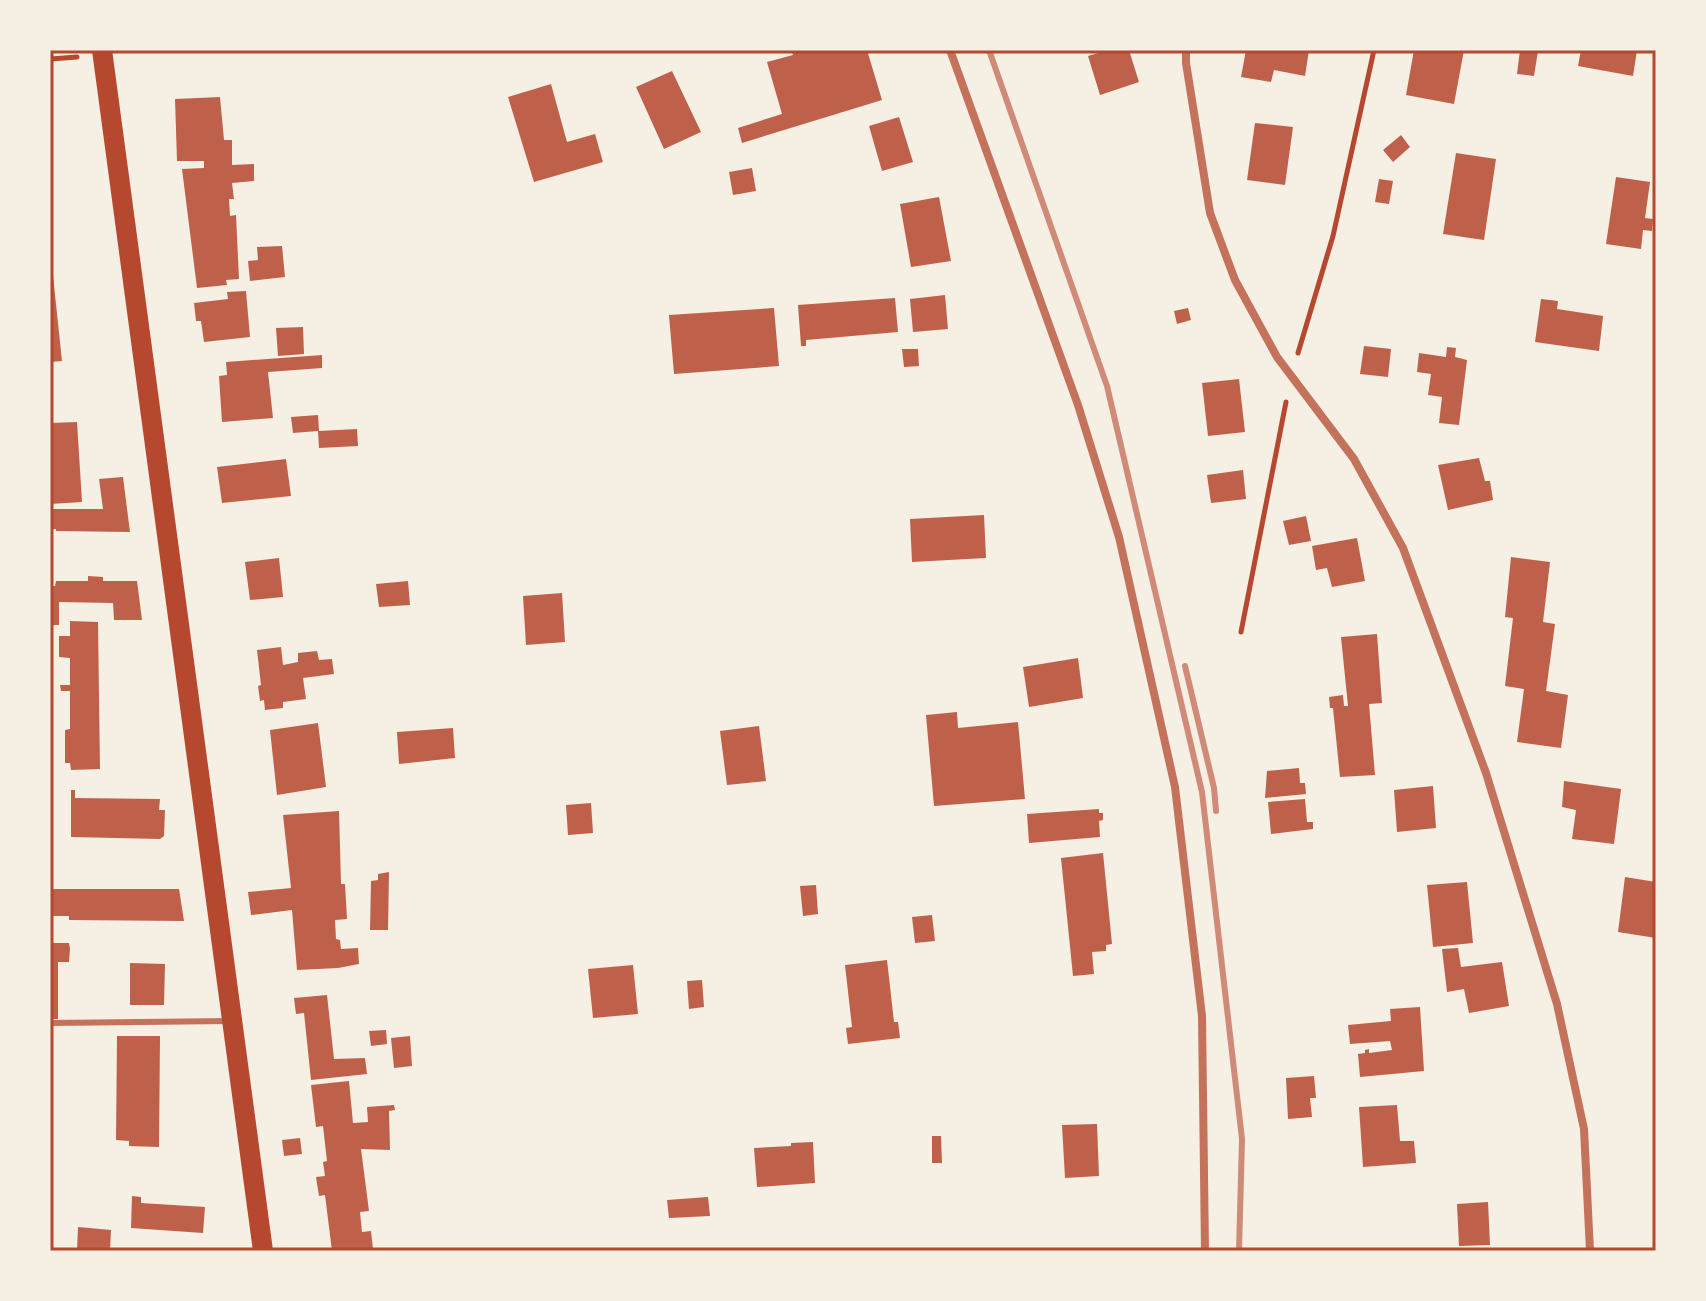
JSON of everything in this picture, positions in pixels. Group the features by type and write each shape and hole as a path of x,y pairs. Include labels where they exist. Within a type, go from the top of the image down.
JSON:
{"main road":[{"path":"102,50 263,1251"}],"street":[{"path":"950,50 1078,405 1114,523 1175,787 1202,1016 1205,1251"},
{"path":"1186,50 1210,213 1235,280 1277,357 1354,459 1403,548 1486,773 1557,1004 1584,1129 1590,1251"}],"lane":[{"path":"50,1023 232,1021"}],"path":[{"path":"1241,632 1291,376 1333,236 1374,50"}],"building":[{"path":"791,50 867,50 882,100 742,143 738,128 782,114 767,62 793,55"},
{"path":"1108,50 1129,50 1139,82 1100,95 1088,56"},
{"path":"1246,50 1309,50 1305,76 1274,70 1271,82 1241,77"},
{"path":"1414,50 1464,50 1454,104 1406,95"},
{"path":"1520,50 1538,51 1534,76 1517,74"},
{"path":"1581,50 1637,50 1633,76 1578,66"},
{"path":"672,71 701,132 664,149 636,87"},
{"path":"551,84 567,142 595,134 603,162 534,182 508,97"},
{"path":"220,97 224,140 232,140 232,165 254,164 254,181 232,183 234,199 229,199 230,216 236,215 239,279 226,280 227,285 197,288 182,169 204,168 204,161 177,161 175,99"},
{"path":"899,117 913,162 882,171 869,126"},
{"path":"1255,123 1293,127 1285,185 1247,180"},
{"path":"1401,135 1410,147 1393,162 1383,150"},
{"path":"1456,153 1496,159 1484,240 1443,234"},
{"path":"752,168 756,191 733,195 729,172"},
{"path":"1616,177 1650,182 1645,218 1653,219 1652,231 1643,230 1641,249 1606,244"},
{"path":"1379,179 1393,181 1389,204 1375,202"},
{"path":"939,197 951,261 911,267 900,204"},
{"path":"282,246 285,277 250,281 248,261 258,260 257,247"},
{"path":"50,266 62,361 50,362"},
{"path":"246,291 250,337 204,342 201,321 196,321 194,303 228,299 227,292"},
{"path":"945,295 948,329 913,332 910,299"},
{"path":"895,298 898,332 806,340 806,346 801,346 798,305"},
{"path":"1541,299 1558,301 1557,309 1603,316 1599,351 1535,342"},
{"path":"774,308 779,366 674,374 669,315"},
{"path":"1188,308 1191,320 1177,324 1174,311"},
{"path":"303,327 304,354 278,356 276,328"},
{"path":"1364,346 1391,349 1388,377 1360,374"},
{"path":"1447,347 1456,348 1455,357 1467,360 1459,425 1439,423 1442,397 1428,395 1431,374 1417,372 1419,353 1446,357"},
{"path":"902,349 918,349 919,366 904,367"},
{"path":"322,355 322,368 268,372 273,418 222,422 219,376 227,375 226,362"},
{"path":"1239,379 1245,432 1208,436 1202,383"},
{"path":"318,415 319,431 357,429 358,446 319,448 318,431 293,433 291,417"},
{"path":"77,422 82,502 50,504 50,423"},
{"path":"1479,458 1485,481 1490,481 1493,500 1448,510 1438,465"},
{"path":"286,459 291,496 222,503 217,467"},
{"path":"1243,470 1246,499 1211,503 1207,475"},
{"path":"123,477 130,532 50,529 50,509 103,509 99,479"},
{"path":"984,515 986,558 912,562 910,519"},
{"path":"1306,516 1311,541 1289,545 1283,521"},
{"path":"1357,538 1365,581 1332,587 1327,568 1316,570 1312,546"},
{"path":"1511,557 1550,562 1543,622 1555,624 1546,691 1568,695 1561,748 1517,742 1524,689 1505,686 1513,618 1505,617"},
{"path":"279,558 283,597 250,600 245,562"},
{"path":"88,576 103,577 103,581 137,581 142,620 114,620 113,603 59,602 59,625 50,625 50,586 55,586 56,581 88,581"},
{"path":"408,581 410,605 379,607 376,584"},
{"path":"562,593 565,642 526,645 523,596"},
{"path":"70,621 98,622 100,769 71,770 70,763 65,763 65,730 70,729 70,691 61,691 60,685 70,685 70,658 59,657 59,636 70,636"},
{"path":"1377,634 1382,703 1369,704 1375,775 1340,777 1333,708 1330,708 1329,697 1343,695 1344,706 1348,706 1341,637"},
{"path":"281,647 283,665 298,662 298,653 317,651 319,660 332,659 334,674 303,678 306,699 283,702 283,708 265,710 258,686 261,685 257,650"},
{"path":"1078,658 1083,698 1029,707 1023,667"},
{"path":"957,712 958,728 1018,722 1025,799 934,806 926,715"},
{"path":"318,723 326,787 277,795 270,730"},
{"path":"759,726 766,781 727,785 720,731"},
{"path":"453,728 455,758 399,764 397,732"},
{"path":"1299,768 1300,783 1305,783 1306,794 1265,798 1267,771"},
{"path":"1564,781 1621,789 1614,844 1572,839 1576,810 1562,807"},
{"path":"1433,786 1436,828 1397,832 1394,790"},
{"path":"71,790 75,790 75,798 160,799 159,810 165,810 164,836 160,839 71,837"},
{"path":"1305,799 1307,822 1313,822 1313,829 1271,834 1268,802"},
{"path":"591,803 593,833 568,835 566,805"},
{"path":"1099,809 1099,813 1103,813 1103,820 1099,821 1100,837 1029,843 1027,814"},
{"path":"339,811 341,884 345,884 347,919 335,920 336,939 340,940 341,949 358,948 359,964 297,970 292,910 251,915 248,892 291,888 283,815"},
{"path":"1103,853 1112,944 1106,945 1106,951 1092,952 1094,974 1073,976 1061,858"},
{"path":"389,872 388,930 370,930 371,881 378,880 378,874"},
{"path":"1625,877 1656,882 1656,938 1618,932"},
{"path":"1467,882 1473,943 1433,947 1427,885"},
{"path":"816,885 818,914 803,916 800,886"},
{"path":"50,889 179,889 184,921 69,920 69,916 50,916"},
{"path":"932,915 935,941 915,943 912,917"},
{"path":"50,943 69,943 70,949 69,962 58,962 58,1019 50,1019"},
{"path":"1458,948 1461,967 1502,962 1509,1006 1469,1013 1464,989 1447,992 1442,949"},
{"path":"887,960 894,1022 898,1022 900,1038 848,1044 846,1028 852,1027 845,965"},
{"path":"130,963 165,964 164,1005 130,1005"},
{"path":"633,965 638,1014 593,1018 588,969"},
{"path":"702,980 704,1007 689,1009 687,981"},
{"path":"327,995 334,1059 365,1058 367,1074 311,1080 304,1013 296,1014 294,998"},
{"path":"1420,1007 1424,1071 1360,1077 1358,1054 1369,1049 1369,1053 1392,1050 1390,1041 1350,1044 1348,1025 1391,1021 1390,1009"},
{"path":"386,1030 387,1044 371,1046 369,1031"},
{"path":"117,1036 160,1036 159,1147 129,1146 129,1141 116,1140"},
{"path":"410,1036 412,1066 394,1068 391,1038"},
{"path":"1314,1076 1316,1098 1310,1098 1312,1117 1288,1119 1286,1078"},
{"path":"349,1081 353,1123 368,1122 367,1107 394,1105 395,1110 389,1111 390,1150 361,1149 369,1211 360,1212 362,1232 371,1231 373,1249 332,1251 325,1195 319,1196 316,1177 325,1176 323,1162 327,1161 323,1126 316,1127 311,1085"},
{"path":"1397,1105 1400,1141 1414,1141 1416,1163 1363,1167 1359,1107"},
{"path":"1097,1124 1099,1176 1065,1178 1062,1125"},
{"path":"932,1136 941,1136 942,1163 932,1163"},
{"path":"300,1138 302,1154 284,1156 282,1140"},
{"path":"813,1142 815,1183 757,1187 754,1148"},
{"path":"132,1196 141,1197 141,1203 205,1207 203,1233 131,1228"},
{"path":"708,1197 710,1216 669,1218 667,1200"},
{"path":"1488,1202 1490,1245 1459,1246 1457,1204"},
{"path":"78,1227 111,1230 110,1251 77,1251"}],"railway":[{"path":"989,50 1107,386 1202,792 1242,1139 1239,1251"},
{"path":"1185,666 1214,788 1216,811"}]}
